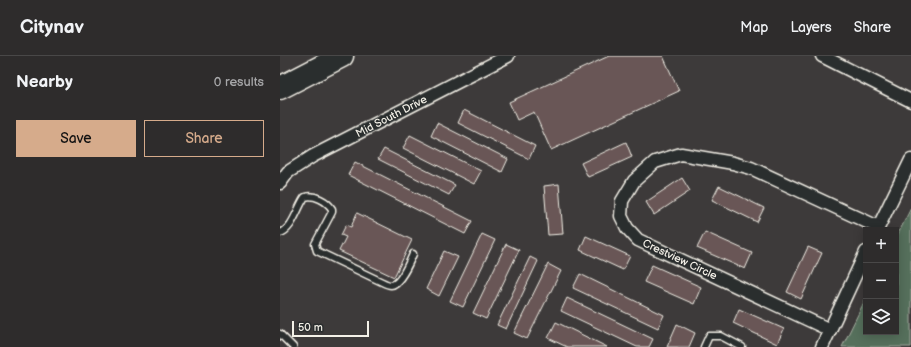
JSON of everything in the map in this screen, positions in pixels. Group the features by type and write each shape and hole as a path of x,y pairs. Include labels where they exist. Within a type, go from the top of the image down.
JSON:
{"highway":[{"path":"280,88 342,56"}],"street":[{"name":"Mid South Drive","path":"280,183 288,172 313,156 508,56"},
{"path":"822,56 911,101"},
{"name":"Crestview Circle","path":"830,330 638,240 627,228 621,216 622,201 634,181 655,162 681,154 733,163 751,168 873,227"},
{"path":"878,227 911,160"},
{"path":"822,347 863,258"}],"lane":[{"path":"280,233 285,231 288,227 305,197 313,196 332,208 332,212 315,244 317,251 382,282 392,285 396,284 400,279 413,254"},
{"path":"280,334 293,347"},
{"path":"704,347 709,336 721,336 742,347"}],"green space":[{"path":"911,208 911,347 842,347 863,304 863,335 899,335 899,232"}],"building":[{"path":"609,56 663,56 679,91 551,150 534,112 517,120 509,102"},
{"path":"464,110 535,146 529,159 458,123"},
{"path":"437,123 508,159 502,172 431,136"},
{"path":"410,135 481,171 474,184 403,148"},
{"path":"626,142 632,157 588,177 581,163"},
{"path":"384,149 455,185 449,195 378,159"},
{"path":"355,162 472,221 465,234 348,175"},
{"path":"682,178 690,191 654,215 646,202"},
{"path":"559,184 563,234 548,235 544,186"},
{"path":"719,186 764,208 757,222 712,200"},
{"path":"357,213 412,240 394,277 339,251 346,237 341,235 346,225 351,227"},
{"path":"705,232 752,253 745,269 697,248"},
{"path":"482,234 495,240 463,307 450,301"},
{"path":"586,236 630,256 623,270 580,250"},
{"path":"506,244 519,250 486,319 473,313"},
{"path":"808,247 822,253 801,299 787,292"},
{"path":"444,251 458,257 439,296 426,289"},
{"path":"530,257 538,261 506,329 497,325"},
{"path":"548,264 561,271 527,339 514,333"},
{"path":"652,265 701,287 694,304 644,282"},
{"path":"580,274 664,315 658,328 573,288"},
{"path":"567,298 653,339 649,347 637,347 561,311"},
{"path":"739,309 784,329 777,344 733,323"},
{"path":"556,322 607,347 567,347 548,338"},
{"path":"677,324 695,333 689,347 667,347"}]}
